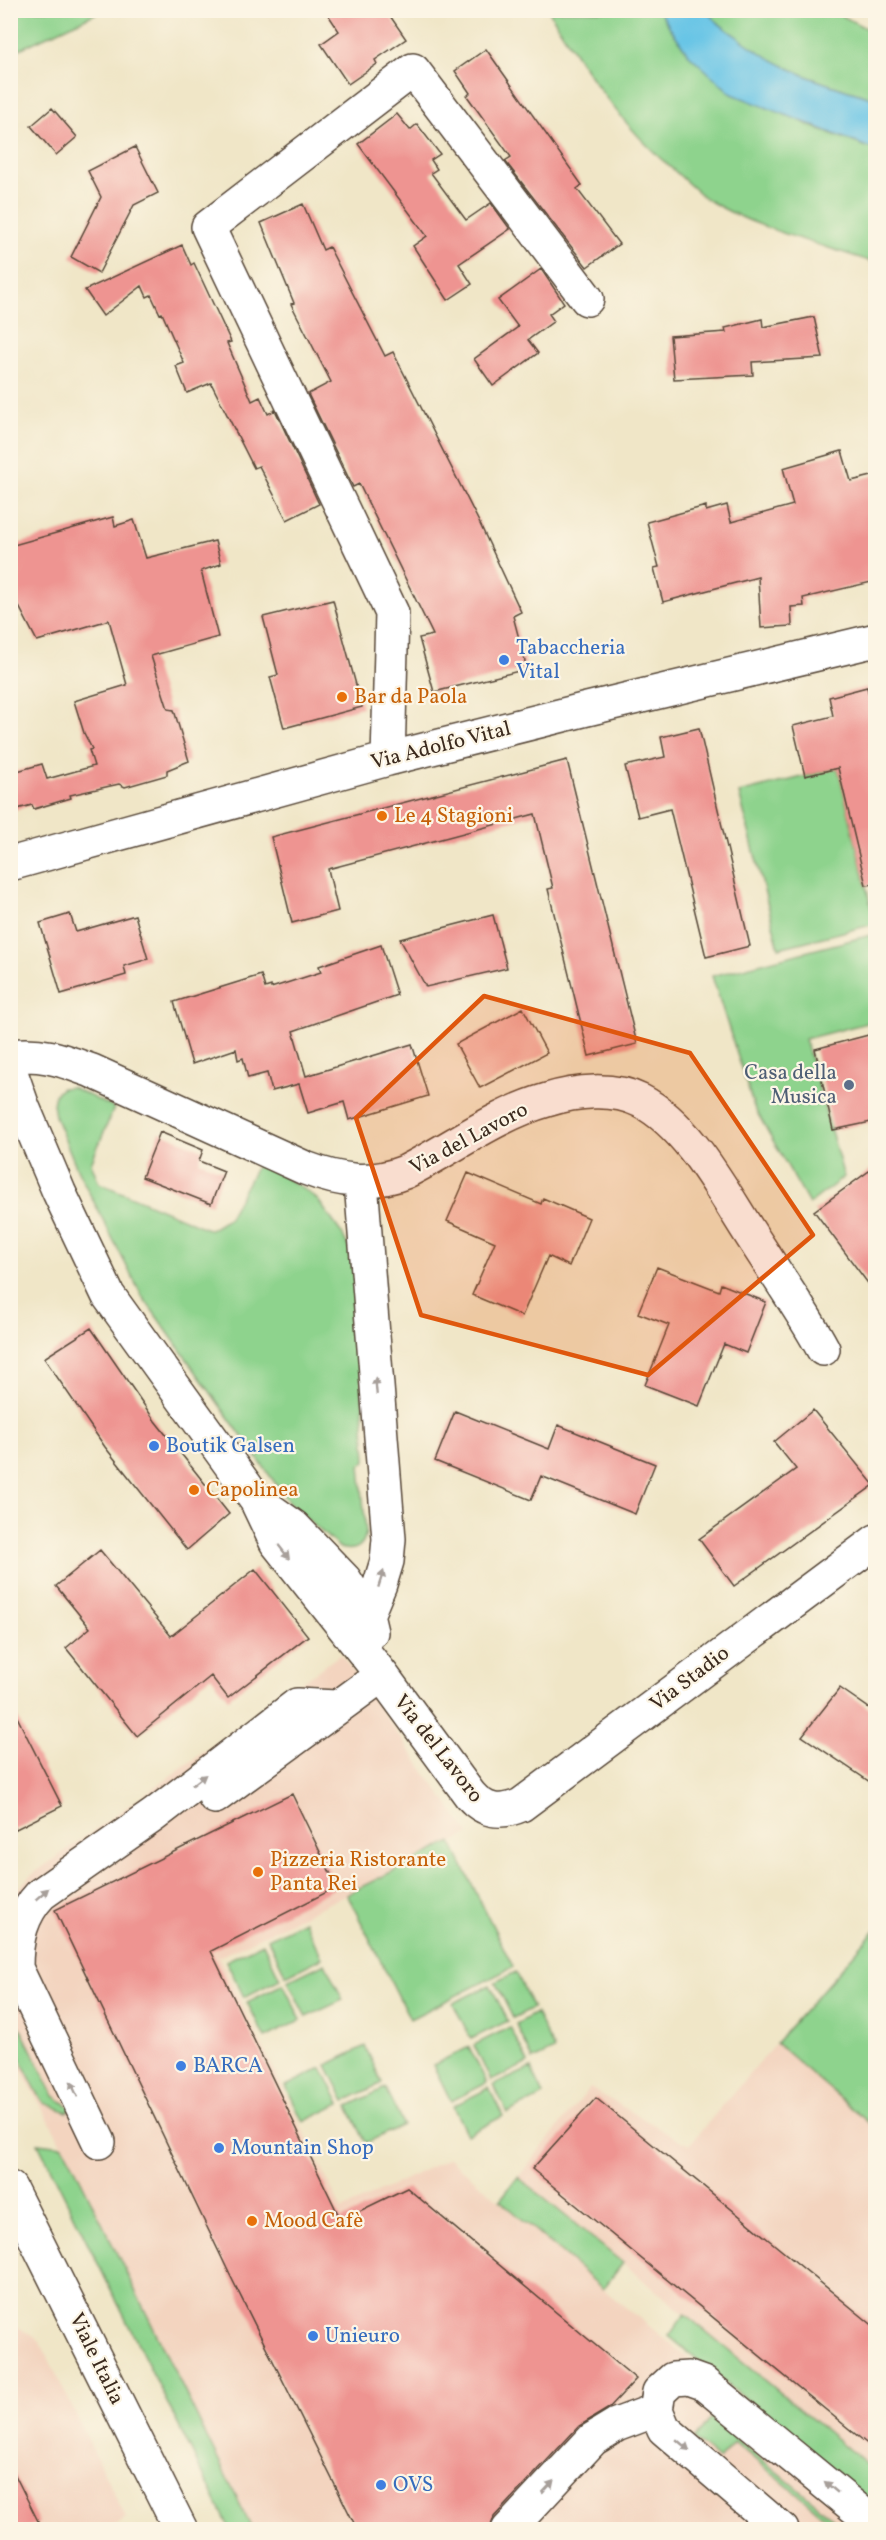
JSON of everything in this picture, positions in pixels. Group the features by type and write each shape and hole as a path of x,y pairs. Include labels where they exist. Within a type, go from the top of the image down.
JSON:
{"street":[{"path":"388,759 392,613 208,227 413,70 587,299"},
{"name":"Via Adolfo Vital","path":"10,864 388,759 876,640"},
{"name":"Via del Lavoro","path":"10,1056 46,1055 67,1062 92,1071 305,1168 329,1177 361,1182 392,1178 405,1172 491,1122 519,1109 575,1094 621,1094 657,1111 699,1156 824,1349"},
{"path":"10,1070 59,1192 108,1295 256,1500 294,1527 345,1580 367,1615 382,1675 215,1797"},
{"path":"361,1182 389,1539 387,1561 367,1615"},
{"name":"Via del Lavoro","path":"256,1500 276,1542 382,1675 477,1803 484,1808 501,1811"},
{"name":"Via Stadio","path":"501,1811 521,1805 876,1541"},
{"path":"99,2142 16,1968 16,1941 28,1907 41,1894 154,1815 297,1705 336,1707"},
{"name":"Viale Italia","path":"10,2188 181,2529"},
{"path":"782,2529 664,2429 656,2410 659,2392 673,2379 689,2378 703,2383 876,2525"},
{"path":"508,2529 593,2439 616,2425 656,2410"}],"highlighted area":[{"path":"484,996 690,1053 813,1235 648,1375 421,1315 356,1118"}],"shaded area":[{"path":"341,1654 469,1834 219,1957 342,2210 449,2158 603,2289 875,2508 875,2529 252,2529 74,2166 11,2051 10,1896 33,1874"},
{"path":"776,2043 875,2128 875,2471 518,2177 590,2088 689,2145"},
{"path":"10,2322 40,2341 126,2518 105,2529 11,2529"}],"green space":[{"path":"11,10 101,10 101,11 11,53"},
{"path":"549,11 659,11 688,54 808,125 875,150 875,263 766,227 705,198 658,156 622,118 591,77"},
{"path":"707,11 833,11 875,33 875,99 821,82 788,68 726,29"},
{"path":"838,768 875,924 779,948 739,793"},
{"path":"875,934 875,1021 805,1039 844,1177 809,1204 754,1107 712,976"},
{"path":"72,1087 114,1108 91,1163 99,1183 210,1230 228,1219 259,1162 318,1200 342,1234 351,1252 357,1296 366,1461 360,1465 366,1533 363,1542 357,1548 340,1548 290,1504 142,1296 78,1171 55,1116 53,1104 55,1094 62,1088"},
{"path":"451,1842 513,1967 410,2019 347,1894"},
{"path":"304,1921 322,1958 286,1976 268,1939"},
{"path":"875,1930 875,2128 776,2043"},
{"path":"263,1943 280,1979 244,1997 226,1961"},
{"path":"325,1963 343,2000 306,2017 288,1981"},
{"path":"516,1972 533,2008 513,2018 495,1982"},
{"path":"283,1984 301,2020 265,2038 247,2002"},
{"path":"490,1985 508,2021 471,2039 453,2003"},
{"path":"10,2007 54,2096 72,2108 67,2112 44,2103 37,2092 11,2040"},
{"path":"536,2013 554,2050 533,2060 516,2024"},
{"path":"510,2027 528,2063 491,2081 474,2045"},
{"path":"365,2046 382,2083 345,2101 327,2065"},
{"path":"469,2047 487,2083 451,2101 433,2065"},
{"path":"322,2068 340,2104 303,2122 286,2086"},
{"path":"531,2068 544,2095 507,2113 494,2085"},
{"path":"385,2088 403,2125 366,2143 348,2106"},
{"path":"489,2088 503,2116 467,2135 453,2106"},
{"path":"38,2143 63,2146 252,2529 230,2529"},
{"path":"518,2177 623,2263 603,2289 500,2200"},
{"path":"685,2314 875,2471 875,2506 669,2336"},
{"path":"717,2412 742,2432 737,2439 846,2529 839,2529 734,2442 719,2460 694,2439"}],"water":[{"path":"659,11 707,11 726,29 788,68 821,82 875,99 875,150 732,94 688,54"}],"building":[{"path":"325,10 386,10 406,39 375,60 377,64 348,84 321,44 339,31"},
{"path":"486,49 582,185 577,189 619,244 587,267 505,161 511,157 467,96 470,93 455,71"},
{"path":"52,108 77,137 56,155 31,126"},
{"path":"397,114 410,130 417,124 440,154 431,160 437,169 431,173 466,220 491,203 510,229 459,264 472,284 448,300 413,246 427,236 358,144"},
{"path":"135,147 158,193 134,205 99,273 71,257 101,197 88,171"},
{"path":"303,204 323,250 329,247 385,356 393,352 480,524 521,612 513,616 527,669 434,692 419,638 433,635 359,484 353,487 308,394 331,382 291,304 294,303 261,223"},
{"path":"182,245 191,265 194,263 231,342 227,343 252,401 260,397 268,414 275,410 319,504 287,520 259,466 254,468 211,383 187,393 176,366 184,363 162,313 160,314 151,295 147,297 142,286 103,316 85,290"},
{"path":"541,269 564,303 549,314 554,321 528,340 538,353 493,386 474,359 518,327 498,300"},
{"path":"814,317 823,358 752,362 753,375 674,379 670,336 726,332 725,328 762,319 763,327"},
{"path":"842,451 851,481 876,475 876,581 803,598 804,606 791,607 792,626 761,628 758,577 663,602 654,568 659,567 647,522 706,506 706,511 727,505 731,522 793,505 783,468"},
{"path":"113,517 115,526 134,520 146,558 215,541 221,564 201,571 218,637 151,656 168,709 174,710 189,761 167,770 167,775 125,787 119,784 70,795 71,798 34,809 32,805 10,811 10,773 42,764 47,779 94,766 89,750 92,749 84,733 74,701 127,685 109,620 37,641 10,589 10,546"},
{"path":"333,600 362,707 284,728 270,677 278,675 263,617"},
{"path":"867,687 876,722 876,884 866,885 838,768 805,776 793,726 833,716 829,697"},
{"path":"699,728 750,946 706,957 670,809 638,817 625,766 665,757 661,737"},
{"path":"567,760 637,1044 589,1056 548,889 553,888 535,814 328,869 338,911 292,923 271,837"},
{"path":"70,914 76,932 135,915 148,959 124,966 126,975 61,994 40,923"},
{"path":"493,915 507,968 426,987 400,939"},
{"path":"381,945 397,995 293,1031 306,1076 412,1044 428,1096 349,1120 344,1102 308,1113 299,1084 272,1091 267,1073 248,1078 243,1058 238,1060 236,1049 192,1064 174,1002 261,975 265,988 271,986 271,988 321,972 319,966"},
{"path":"523,1008 547,1053 480,1088 456,1044"},
{"name":"Casa della Musica","path":"876,1033 876,1121 833,1130 815,1049"},
{"path":"160,1132 203,1150 199,1161 224,1171 211,1204 142,1177"},
{"path":"876,1166 876,1294 814,1211"},
{"path":"468,1173 541,1204 543,1198 589,1218 569,1266 548,1256 522,1316 472,1295 495,1242 447,1221"},
{"path":"657,1267 719,1291 721,1284 766,1302 746,1353 724,1344 699,1406 645,1385 669,1325 638,1313"},
{"path":"91,1328 155,1421 229,1514 187,1550 105,1447 44,1358"},
{"path":"813,1410 874,1485 734,1586 699,1539 796,1469 774,1442"},
{"path":"455,1411 549,1449 558,1425 655,1464 635,1514 541,1476 531,1500 435,1461"},
{"path":"100,1550 171,1636 255,1569 308,1636 228,1698 211,1676 137,1736 66,1648 90,1628 56,1586"},
{"path":"840,1688 876,1713 876,1786 802,1736"},
{"path":"10,1703 62,1806 10,1832"},
{"path":"292,1794 337,1887 211,1951 341,2220 407,2188 636,2379 609,2408 579,2426 494,2517 490,2529 357,2529 230,2275 55,1910"},
{"path":"596,2098 876,2328 876,2451 532,2169"},
{"path":"10,2465 39,2523 25,2529 10,2529"}],"place":[{"name":"Tabaccheria Vital","path":"504,660"},
{"name":"Bar da Paola","path":"342,697"},
{"name":"Le 4 Stagioni","path":"382,816"},
{"name":"Casa della Musica","path":"849,1085"},
{"name":"Boutik Galsen","path":"154,1446"},
{"name":"Capolinea","path":"194,1490"},
{"name":"Pizzeria Ristorante Panta Rei","path":"258,1872"},
{"name":"BARCA","path":"181,2066"},
{"name":"Mountain Shop","path":"219,2148"},
{"name":"Mood Cafè","path":"252,2221"},
{"name":"Unieuro","path":"313,2336"},
{"name":"OVS","path":"381,2485"}]}
